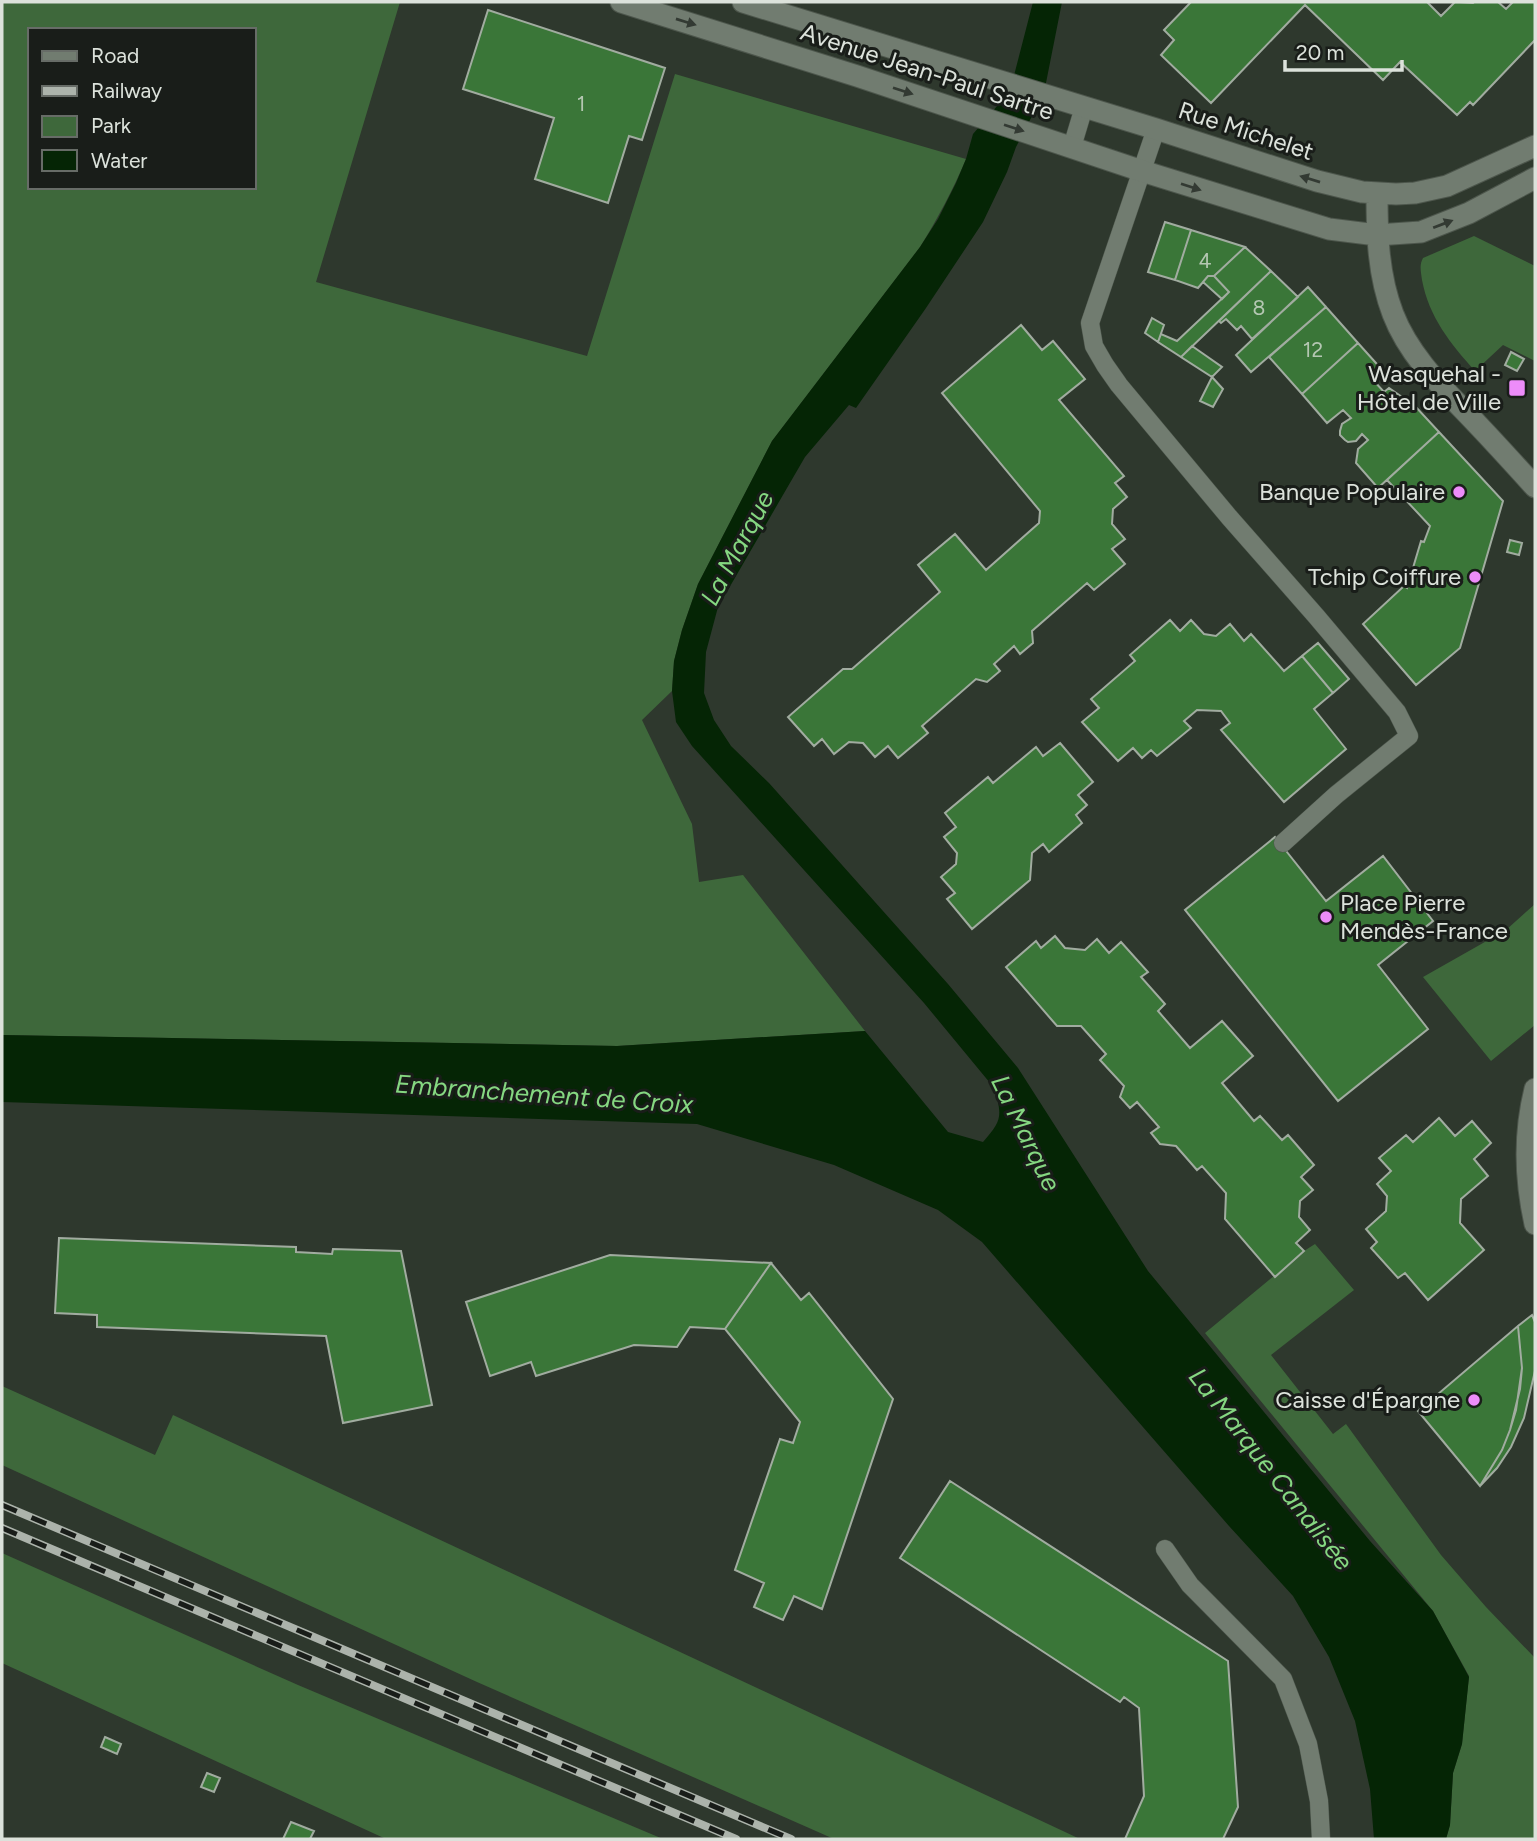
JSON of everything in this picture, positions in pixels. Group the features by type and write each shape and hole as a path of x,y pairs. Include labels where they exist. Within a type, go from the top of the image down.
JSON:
{"street":[{"name":"Avenue Jean-Paul Sartre","path":"621,2 1065,145"},
{"name":"Avenue Jean-Paul Sartre","path":"743,2 1061,99"},
{"name":"Rue Michelet","path":"1061,99 1317,181 1377,194 1415,194 1447,186 1535,146"},
{"path":"1065,145 1286,217 1329,229 1377,235 1421,232 1469,213 1535,178"},
{"path":"1377,194 1379,261 1386,292 1402,334 1433,377 1535,487"},
{"path":"1535,1089 1527,1149 1528,1184 1535,1224"}],"lane":[{"path":"1065,145 1084,107"},
{"path":"1156,129 1090,323 1094,346 1104,365 1127,395 1397,712 1409,736 1336,795 1283,843"},
{"path":"1165,1549 1190,1585 1283,1679 1308,1744 1320,1801 1321,1839"}],"green space":[{"path":"2,2 400,2 316,282 587,356 675,74 966,159 945,204 920,247 772,441 698,584 674,661 672,691 642,720 692,824 699,882 743,875 865,1031 617,1046 2,1035"},
{"path":"1474,236 1535,266 1535,361 1503,345 1475,371 1435,318 1422,280 1423,258"},
{"path":"1535,904 1535,1025 1491,1061 1423,977 1506,930"},
{"path":"1315,1244 1354,1290 1271,1355 1333,1434 1346,1424 1441,1555 1535,1658 1535,1839 1446,1839 1450,1825 1453,1773 1462,1744 1469,1676 1433,1611 1205,1333"},
{"path":"2,1386 155,1455 173,1415 1080,1839 834,1839 477,1682 2,1465"},
{"path":"2,1553 298,1685 663,1839 386,1839 2,1663"}],"water":[{"path":"1033,2 1062,2 1044,93 1016,147 1007,172 983,222 856,408 849,405 805,457 718,607 706,652 704,693 714,720 731,746 769,783 948,984 1018,1068 1148,1271 1370,1541 1433,1611 1469,1677 1462,1744 1453,1773 1450,1825 1446,1839 1374,1839 1370,1789 1355,1721 1329,1657 1293,1596 982,1242 938,1210 834,1165 697,1124 2,1102 2,1035 617,1046 865,1031 948,1132 983,1142 999,1118 995,1089 924,1003 692,746 676,722 672,691 674,661 698,584 772,441 920,247 938,219 966,159 973,134 1010,91"}],"building":[{"path":"1191,2 1427,2 1441,16 1455,2 1498,2 1506,9 1513,2 1535,2 1535,40 1473,105 1470,102 1457,115 1400,62 1383,80 1305,5 1211,103 1161,55 1174,40 1164,30"},
{"path":"488,10 665,68 642,140 629,136 608,203 535,179 554,118 463,89"},
{"path":"1165,222 1191,230 1175,280 1148,272"},
{"path":"1191,230 1245,247 1214,276 1208,276 1198,288 1175,280"},
{"path":"1245,247 1271,271 1181,357 1158,342 1161,334 1177,341 1229,292 1214,276"},
{"path":"1271,271 1298,297 1252,339 1241,326 1237,330 1226,319 1221,323 1219,321"},
{"path":"1208,276 1214,276 1229,292 1222,299 1203,282"},
{"path":"1308,287 1326,307 1251,372 1236,355"},
{"path":"1326,307 1358,343 1302,394 1269,357"},
{"path":"1152,318 1164,325 1158,342 1145,333"},
{"path":"1021,325 1042,350 1053,341 1085,379 1059,400 1124,476 1115,483 1127,497 1113,509 1112,524 1125,539 1112,549 1125,564 1094,590 1087,583 1032,631 1033,643 1020,654 1014,646 994,664 1000,671 987,682 976,679 922,726 928,733 898,758 888,746 875,757 863,743 849,742 834,754 822,739 814,746 788,717 843,669 852,669 940,592 918,565 955,534 986,570 1039,523 1040,511 942,393"},
{"path":"1358,343 1384,372 1374,381 1384,392 1389,388 1415,406 1439,432 1378,488 1356,463 1358,449 1368,440 1362,434 1356,441 1348,442 1340,435 1342,424 1351,418 1343,410 1327,423 1302,394"},
{"path":"1192,346 1222,367 1212,377 1181,357"},
{"path":"1511,352 1524,359 1517,371 1505,365"},
{"path":"1212,377 1223,389 1213,407 1200,401"},
{"path":"1439,432 1503,501 1460,648 1416,685 1363,624 1404,586 1407,588 1421,541 1424,542 1430,526 1387,480"},
{"path":"1510,540 1522,543 1519,555 1507,552"},
{"path":"1170,620 1180,631 1191,620 1204,634 1216,636 1230,624 1244,641 1251,634 1284,671 1302,656 1333,693 1314,709 1346,749 1284,802 1221,730 1230,723 1221,711 1197,710 1184,721 1191,728 1157,756 1151,750 1142,758 1133,748 1118,761 1082,722 1099,708 1091,699 1135,661 1130,655"},
{"path":"1318,643 1349,679 1333,693 1302,656"},
{"path":"1060,743 1093,782 1078,795 1087,805 1076,815 1082,823 1049,852 1043,844 1032,853 1030,880 972,929 947,899 955,893 941,877 956,864 957,853 944,837 956,827 945,813 988,777 993,783 1036,747 1043,756"},
{"path":"1275,837 1326,901 1383,856 1433,921 1378,965 1428,1029 1338,1101 1185,910"},
{"path":"1055,936 1065,948 1085,950 1097,939 1109,953 1121,942 1148,972 1141,977 1165,1004 1158,1011 1190,1048 1222,1021 1253,1056 1222,1083 1254,1121 1260,1116 1282,1140 1288,1135 1314,1165 1301,1177 1313,1190 1300,1201 1299,1217 1310,1230 1296,1243 1304,1251 1275,1277 1225,1219 1226,1193 1202,1166 1197,1170 1176,1146 1160,1144 1151,1133 1159,1127 1137,1102 1130,1108 1120,1097 1124,1086 1100,1060 1106,1054 1081,1026 1057,1026 1006,967 1036,941 1041,948"},
{"path":"1439,1118 1455,1136 1472,1121 1491,1143 1474,1159 1488,1176 1461,1199 1460,1223 1484,1250 1428,1300 1405,1273 1398,1278 1371,1248 1377,1242 1366,1229 1386,1211 1387,1196 1377,1184 1391,1171 1379,1158 1406,1135 1413,1142"},
{"path":"59,1238 296,1247 296,1252 332,1254 333,1249 401,1251 432,1405 343,1423 326,1336 97,1327 97,1315 55,1313"},
{"path":"610,1255 771,1263 725,1329 690,1327 677,1347 634,1345 536,1376 531,1362 490,1376 466,1302"},
{"path":"771,1263 801,1300 809,1293 893,1399 822,1609 794,1596 783,1620 754,1607 764,1583 735,1570 780,1439 793,1443 800,1422 725,1329"},
{"path":"1532,1315 1535,1322 1535,1371 1524,1418 1511,1447 1497,1468 1480,1486 1502,1450 1510,1430 1522,1368 1518,1326"},
{"name":"Caisse d'Épargne","path":"1518,1326 1522,1368 1516,1410 1502,1450 1480,1486 1418,1411"},
{"path":"950,1481 1228,1661 1238,1807 1223,1839 1125,1839 1144,1796 1139,1708 1124,1697 1120,1702 900,1558"},
{"path":"105,1737 121,1744 117,1754 101,1747"},
{"path":"207,1773 220,1778 214,1792 201,1787"},
{"path":"291,1822 314,1831 310,1839 283,1839"}],"railway":[{"path":"2,1505 791,1839"},
{"path":"2,1528 736,1839"}],"place":[{"name":"Wasquehal - Hôtel de Ville","path":"1517,388"},
{"name":"Banque Populaire","path":"1459,492"},
{"name":"Tchip Coiffure","path":"1475,577"},
{"name":"Place Pierre Mendès-France","path":"1326,917"},
{"name":"Caisse d'Épargne","path":"1474,1400"}],"water label":[{"name":"La Marque","path":"737,548"},
{"name":"Embranchement de Croix","path":"544,1094"},
{"name":"La Marque","path":"1026,1133"},
{"name":"La Marque Canalisée","path":"1271,1469"}]}
